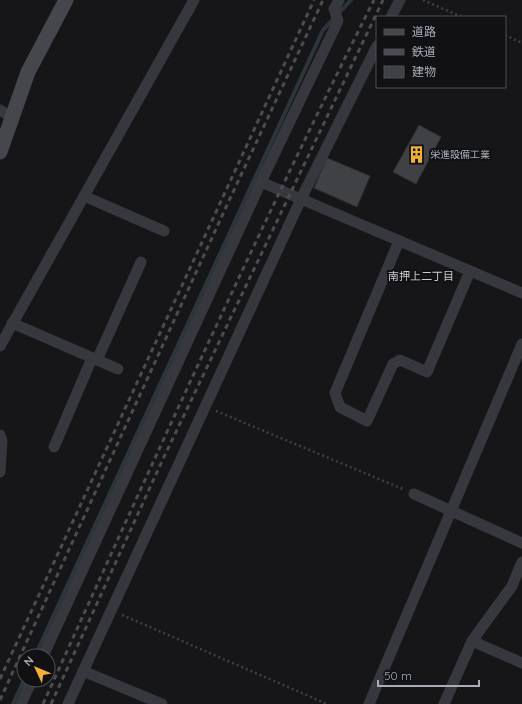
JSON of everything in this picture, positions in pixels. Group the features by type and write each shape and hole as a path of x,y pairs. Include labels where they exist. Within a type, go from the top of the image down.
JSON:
{"street":[{"path":"0,152 6,113 66,0"},
{"path":"0,346 194,0"},
{"path":"47,648 261,182 338,21 334,9 339,0"},
{"path":"392,16 400,0"},
{"path":"68,704 112,611 204,406 301,199 376,48"},
{"path":"261,182 522,293"},
{"path":"84,196 164,231"},
{"path":"400,241 335,393 340,408 367,421 393,364 400,360 427,372 470,271"},
{"path":"54,446 141,262"},
{"path":"12,323 118,369"},
{"path":"370,704 522,344"},
{"path":"0,436 2,441 0,472"},
{"path":"414,494 522,543"},
{"path":"444,704 472,641 512,586 522,562"},
{"path":"472,641 522,663"},
{"path":"83,671 162,704"},
{"path":"21,704 28,688"}],"path":[{"path":"423,0 460,16"},
{"path":"506,35 522,43"},
{"path":"204,406 414,494"},
{"path":"112,611 327,704"}],"building":[{"name":"栄進設備工業","path":"419,125 441,137 416,184 393,172"},
{"path":"327,158 370,176 357,207 314,188"}],"waterway":[{"path":"39,648 323,30 351,0"},
{"path":"13,704 20,688"}],"railway":[{"path":"0,679 314,0"},
{"path":"0,700 227,205 323,0"},
{"path":"43,704 246,262 374,0"},
{"path":"51,704 163,459 383,0"}],"place":[{"name":"栄進設備工業","path":"417,154"}],"district":[{"name":"南押上二丁目","path":"421,276"}]}
